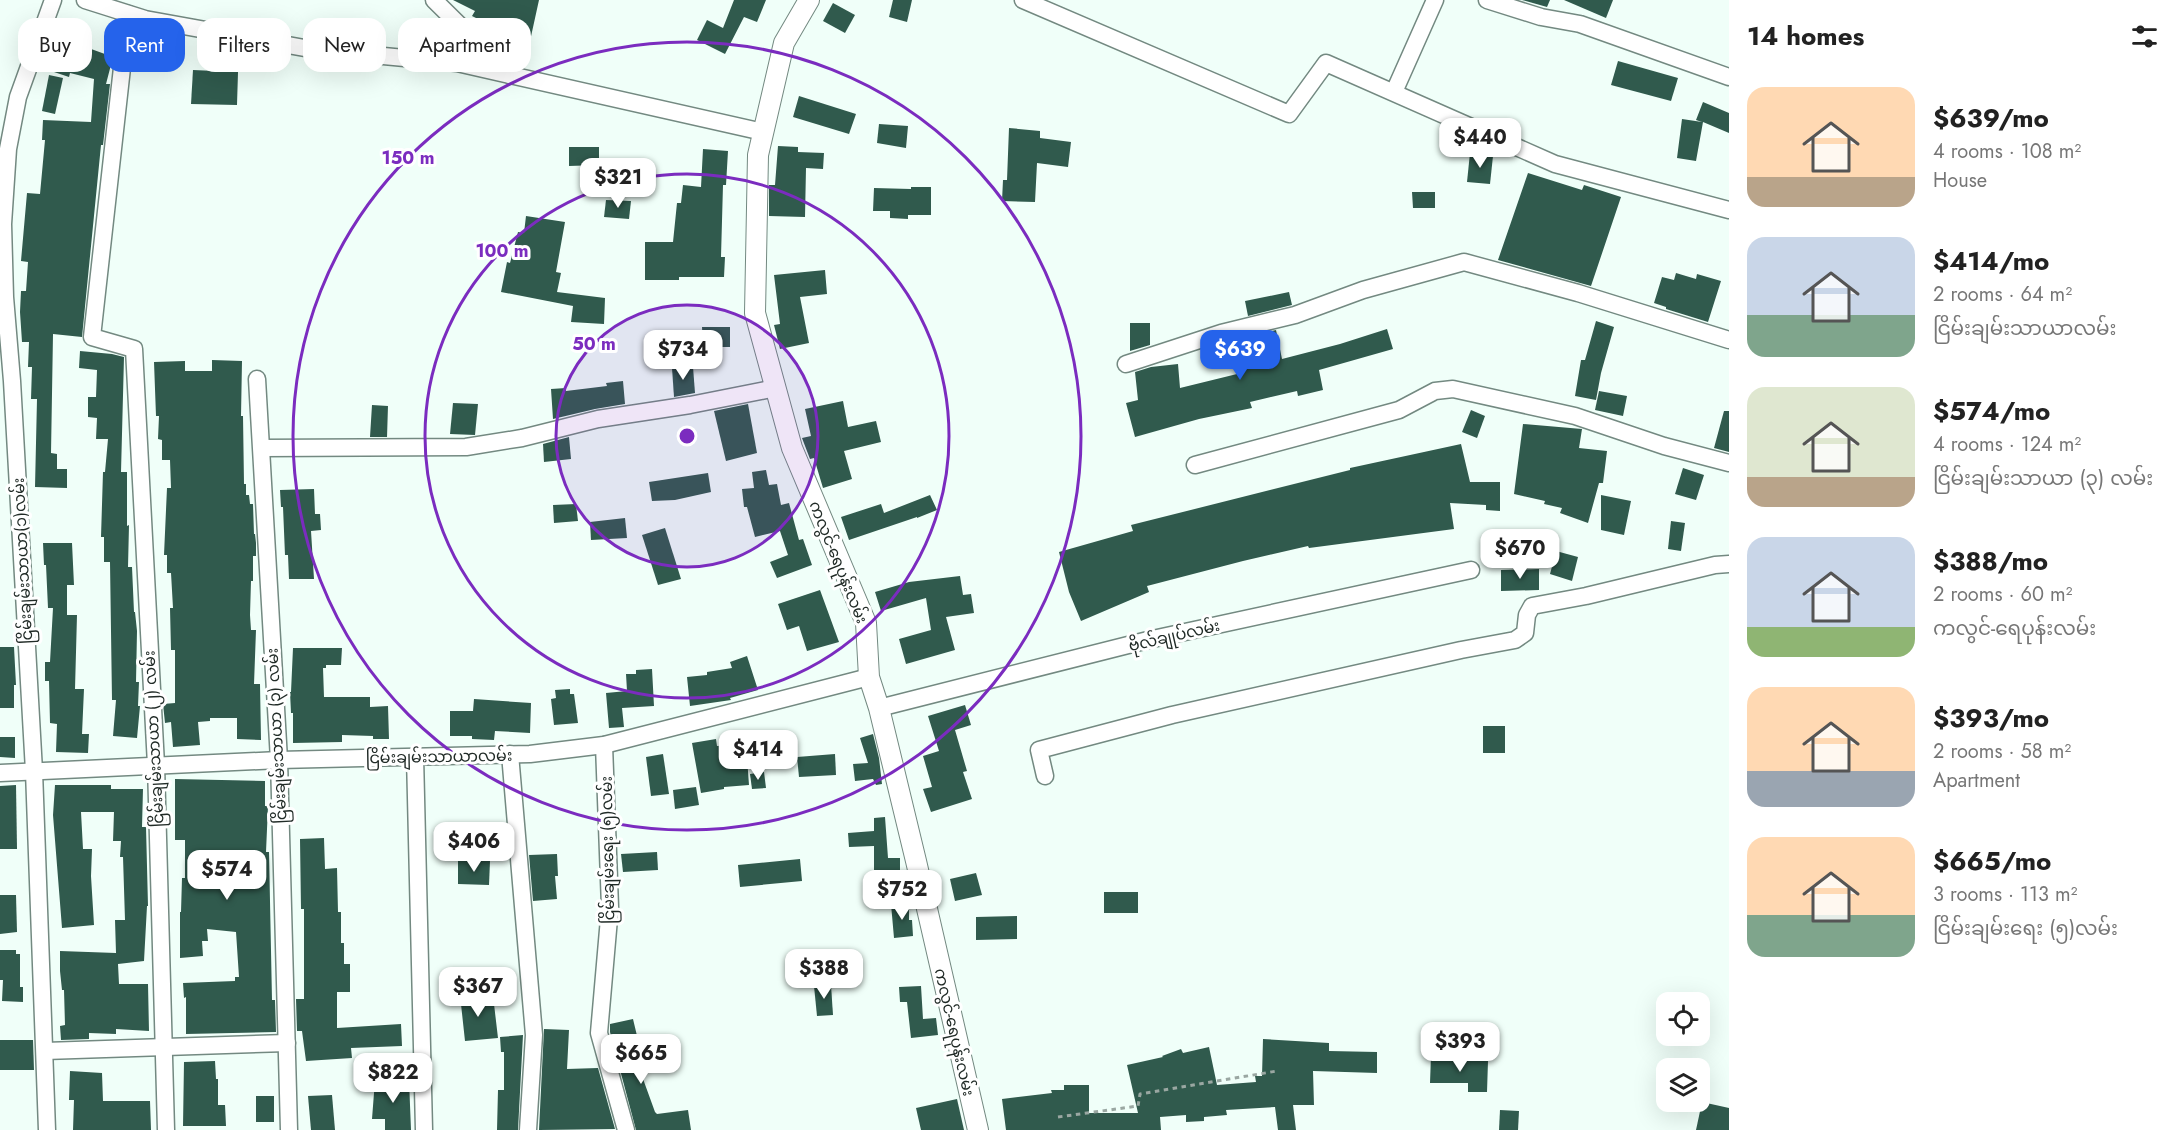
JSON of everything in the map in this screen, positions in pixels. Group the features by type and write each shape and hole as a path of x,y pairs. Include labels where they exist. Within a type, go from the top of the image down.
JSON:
{"street":[{"name":"ငြိမ်းချမ်းသာယာ(၁)လမ်း","path":"46,1130 34,771 5,297 3,224 8,148 18,97 53,0"},
{"path":"85,0 145,19 310,49 457,63 763,132"},
{"path":"434,0 511,76"},
{"name":"ကလွင်-ရေပုန်းလမ်း","path":"809,0 784,43 758,156 755,313 792,448 866,623 869,677 879,708 978,1130"},
{"path":"1023,0 1289,114 1326,63 1555,164 1729,210"},
{"path":"1394,92 1435,0"},
{"path":"1487,0 1541,17 1580,24 1729,77"},
{"name":"ငြိမ်းချမ်းသာယာ (၂) လမ်း","path":"128,14 92,337 134,349 156,765 166,1130"},
{"path":"1126,364 1221,333 1294,315 1363,290 1464,262 1578,293 1729,340"},
{"name":"ငြိမ်းချမ်းသာယာ (၃) လမ်း","path":"257,379 279,760 289,1130"},
{"path":"262,448 466,447 522,438 598,419 690,405 776,388"},
{"path":"1195,465 1399,410 1435,391 1453,389 1575,416 1664,446 1729,463"},
{"path":"1045,776 1039,750 1172,715 1515,640 1525,633 1527,615 1532,606 1729,564"},
{"name":"ဗိုလ်ချုပ်လမ်း","path":"879,708 1148,640 1471,570"},
{"name":"ငြိမ်းချမ်းသာယာလမ်း","path":"0,773 279,760 530,754 604,745 869,677"},
{"name":"ငြိမ်းချမ်းရေး (၅)လမ်း","path":"604,745 610,908 599,1033 626,1130"},
{"path":"510,754 534,1035 528,1130"},
{"path":"415,756 424,1130"},
{"path":"45,1051 286,1043"}],"path":[{"path":"1058,1117 1138,1106 1140,1094 1277,1071"}],"building":[{"path":"453,0 539,0 531,36 531,18 476,18 472,16 475,11"},
{"path":"734,0 766,0 757,22 744,17 725,54 697,40 707,20 723,28"},
{"path":"893,0 912,0 907,22 889,17"},
{"path":"1522,0 1550,0 1547,7"},
{"path":"1564,0 1613,0 1606,18"},
{"path":"833,3 855,15 845,33 823,21"},
{"path":"92,49 104,54 104,72 109,72 106,84 110,84 103,145 101,145 82,337 53,334 51,453 57,454 57,469 67,469 67,488 35,487 37,399 31,399 32,367 28,367 29,342 22,342 21,291 26,291 28,262 21,261 27,193 40,194 45,140 42,140 43,120 91,122 94,79 70,73 69,77 54,72 92,72"},
{"path":"1618,61 1678,78 1671,101 1611,85"},
{"path":"193,70 197,72 238,72 237,105 191,104"},
{"path":"49,75 63,78 55,114 42,111"},
{"path":"799,96 856,114 849,134 793,117"},
{"path":"1703,102 1729,113 1729,133 1703,122 1696,161 1677,158 1682,119 1702,122 1696,120"},
{"path":"879,124 908,126 906,148 877,143"},
{"path":"1009,128 1040,131 1040,138 1071,142 1068,167 1037,163 1035,202 1002,201 1003,180 1007,180"},
{"path":"778,146 798,147 798,152 824,153 823,169 806,168 805,217 769,216 769,185 775,185"},
{"path":"569,147 599,147 599,165 569,166"},
{"path":"703,149 728,151 726,185 723,185 721,257 725,257 724,277 645,280 645,242 673,242 677,203 681,203 683,185 701,187"},
{"path":"1470,153 1493,156 1490,184 1467,182"},
{"path":"1528,173 1582,190 1584,185 1621,197 1591,286 1498,260"},
{"path":"911,187 931,187 931,215 908,215 908,219 890,218 890,211 873,211 874,188 911,189"},
{"path":"1412,192 1435,192 1435,208 1413,208"},
{"path":"606,200 631,201 629,219 604,217"},
{"path":"526,216 565,222 556,272 561,273 557,292 605,298 604,324 571,322 573,306 501,292 507,262 510,263 518,232 524,233"},
{"path":"825,270 827,294 800,297 809,343 780,349 774,325 780,324 774,275"},
{"path":"1676,273 1696,279 1697,274 1721,281 1708,322 1654,303 1662,277 1674,280"},
{"path":"1289,292 1292,305 1248,316 1245,301"},
{"path":"1596,321 1614,327 1596,400 1575,396 1581,360 1585,360"},
{"path":"1130,323 1150,323 1150,345 1130,351"},
{"path":"702,327 730,327 730,347 703,347"},
{"path":"1387,329 1393,349 1319,370 1323,390 1298,396 1297,391 1250,402 1252,408 1199,419 1135,437 1126,403 1138,400 1135,372 1151,367 1178,364 1180,388 1237,374 1232,345 1253,341 1252,336 1276,330 1282,359"},
{"path":"80,351 124,357 121,472 127,472 128,567 132,567 137,631 136,682 139,682 138,706 140,706 137,738 113,736 116,700 112,700 110,562 104,562 104,537 101,537 103,472 105,472 108,439 96,439 97,418 88,417 88,397 96,397 97,370 79,368"},
{"path":"212,360 242,361 241,416 243,416 244,484 246,484 246,495 249,495 250,504 253,504 256,543 256,556 253,556 250,615 251,630 256,630 254,684 260,684 261,740 237,739 237,718 210,718 210,721 198,722 200,745 173,747 171,722 165,723 163,704 175,703 175,650 171,650 170,608 173,608 171,573 167,573 167,555 164,555 167,488 171,488 170,460 162,460 162,440 158,439 159,416 156,416 154,362 185,361 185,371 212,371"},
{"path":"693,367 695,393 674,397 672,368"},
{"path":"623,381 625,404 553,419 551,389 566,388 566,391 607,386 606,383"},
{"path":"1599,391 1627,396 1623,416 1595,410"},
{"path":"843,401 848,427 876,421 881,442 844,451 852,479 823,488 814,458 810,459 802,438 811,436 805,409"},
{"path":"453,403 478,404 475,435 450,434"},
{"path":"748,404 757,453 726,461 714,411"},
{"path":"372,405 388,406 387,437 370,437"},
{"path":"1471,410 1485,416 1477,438 1462,432"},
{"path":"1724,411 1729,411 1729,452 1714,448"},
{"path":"1523,424 1582,429 1579,448 1607,451 1603,483 1599,483 1588,523 1560,513 1562,508 1544,504 1545,501 1514,494"},
{"path":"569,437 571,459 544,462 543,444"},
{"path":"1461,444 1470,482 1500,482 1500,511 1486,510 1486,505 1450,503 1454,529 1309,548 1308,546 1243,561 1147,586 1149,592 1081,621 1069,592 1059,552 1133,531 1131,525 1350,470 1350,468"},
{"path":"1683,468 1704,475 1696,500 1675,494"},
{"path":"766,470 769,485 777,484 781,505 789,503 799,540 803,539 812,565 777,578 770,562 788,555 780,531 755,537 747,507 744,507 742,489 754,488 752,472"},
{"path":"708,473 711,492 675,500 652,501 649,482"},
{"path":"314,489 315,514 320,514 321,530 311,531 314,579 289,579 280,490"},
{"path":"930,495 937,510 849,540 841,517 881,504 884,513"},
{"path":"1601,495 1631,501 1624,535 1601,530"},
{"path":"576,504 578,521 554,523 553,505"},
{"path":"625,518 627,538 591,540 590,522"},
{"path":"1671,521 1685,523 1681,551 1668,549"},
{"path":"665,528 681,579 658,585 642,535"},
{"path":"43,543 72,543 74,585 67,585 67,615 77,615 75,689 84,689 82,734 89,734 88,753 56,752 57,724 50,723 49,681 45,681 45,662 50,662 53,608 48,608"},
{"path":"1556,551 1578,557 1572,581 1550,574"},
{"path":"1539,569 1539,590 1501,591 1501,570"},
{"path":"960,576 963,595 971,594 974,613 946,617 955,650 906,664 899,639 931,630 926,598 881,611 875,592 909,582"},
{"path":"820,590 839,642 807,651 799,626 787,630 778,604"},
{"path":"0,647 14,647 16,685 14,685 14,708 0,708"},
{"path":"293,648 342,648 341,665 326,665 326,668 323,668 324,697 370,697 370,707 388,706 389,739 342,735 342,742 293,743 290,692"},
{"path":"747,656 758,690 730,698 731,700 690,706 687,677 707,675 707,672 732,668 730,662"},
{"path":"652,669 654,706 622,708 624,727 609,728 606,693 627,691 626,674 636,674 636,670"},
{"path":"570,689 570,694 574,694 578,723 554,725 551,699 556,698 555,690"},
{"path":"474,699 531,703 530,733 495,731 494,740 472,739 472,736 450,736 450,711 473,711"},
{"path":"965,705 971,725 955,730 967,771 963,772 972,799 931,812 923,789 932,787 923,756 939,751 928,716"},
{"path":"1483,726 1505,726 1505,753 1483,753"},
{"path":"873,734 882,784 876,785 873,779 855,781 853,764 868,763 860,738"},
{"path":"0,737 15,737 15,758 0,757"},
{"path":"716,739 717,746 746,744 749,785 724,787 724,789 701,793 692,743"},
{"path":"663,754 669,794 651,796 646,757"},
{"path":"835,754 836,775 799,777 797,757"},
{"path":"764,772 766,788 752,789 750,774"},
{"path":"175,779 265,781 265,806 268,806 266,852 269,852 272,1000 275,1000 276,1032 186,1034 186,997 184,998 183,983 235,981 235,977 239,977 236,932 207,929 208,941 202,941 203,956 180,958 180,912 182,878 185,878 185,840 175,840"},
{"path":"16,785 17,849 0,849 0,786"},
{"path":"55,785 111,785 111,789 143,789 142,827 146,827 148,906 144,961 118,964 119,984 148,984 149,1031 116,1029 116,1034 89,1033 89,1039 61,1040 60,1026 65,1025 60,951 116,953 115,920 125,920 123,857 120,857 121,841 113,841 114,812 81,812 83,849 92,849 94,925 62,928 53,815"},
{"path":"696,787 699,805 675,809 673,790"},
{"path":"885,817 888,858 900,858 900,873 874,873 874,846 849,847 848,833 874,831 874,818"},
{"path":"324,838 325,869 337,868 341,943 344,943 344,964 350,964 350,992 337,992 337,1028 401,1024 402,1046 351,1048 352,1058 306,1061 302,1031 297,1031 296,999 304,999 304,909 301,909 300,839"},
{"path":"657,852 658,870 623,872 621,854"},
{"path":"557,854 558,876 555,876 557,899 533,901 529,855"},
{"path":"800,859 802,881 740,887 738,865"},
{"path":"458,861 490,861 489,885 458,884"},
{"path":"976,873 982,895 955,901 950,879"},
{"path":"1104,892 1138,892 1138,913 1104,913"},
{"path":"0,895 16,895 17,932 0,934"},
{"path":"909,903 909,920 912,920 913,936 894,938 891,904"},
{"path":"1017,916 1017,939 976,940 976,917"},
{"path":"0,950 16,950 16,954 20,954 20,987 23,987 23,1002 2,1001 3,980 0,980"},
{"path":"831,985 833,1015 817,1016 814,986"},
{"path":"921,986 923,1019 936,1018 938,1035 911,1038 907,1002 900,1002 899,987"},
{"path":"481,993 482,1005 494,1004 498,1038 465,1041 460,995"},
{"path":"633,1019 638,1040 630,1043 655,1112 657,1114 688,1110 691,1130 636,1130 610,1032 610,1024"},
{"path":"544,1029 569,1030 567,1069 598,1068 615,1129 539,1130"},
{"path":"523,1035 518,1130 497,1130 498,1090 504,1090 504,1052 501,1052 500,1037"},
{"path":"1263,1039 1329,1043 1329,1051 1377,1052 1377,1073 1313,1071 1314,1105 1293,1105 1296,1130 1278,1130 1275,1107 1226,1110 1227,1115 1204,1117 1204,1121 1186,1122 1186,1115 1160,1117 1161,1130 1006,1130 1002,1099 1052,1093 1051,1090 1064,1090 1064,1085 1089,1085 1089,1113 1138,1113 1127,1065 1163,1057 1181,1049 1183,1053 1209,1047 1217,1085 1256,1082 1255,1076 1262,1076"},
{"path":"0,1040 33,1040 34,1070 0,1070"},
{"path":"1431,1055 1448,1055 1448,1060 1488,1061 1487,1092 1468,1092 1468,1083 1430,1083"},
{"path":"215,1061 218,1105 225,1105 226,1126 183,1126 184,1062"},
{"path":"70,1071 102,1073 103,1101 150,1101 151,1130 73,1130 74,1100 69,1100"},
{"path":"375,1080 409,1080 411,1130 385,1130 385,1119 372,1119"},
{"path":"332,1095 335,1130 311,1130 308,1096"},
{"path":"256,1096 274,1096 274,1122 256,1122"},
{"path":"957,1099 964,1130 921,1130 916,1108"},
{"path":"1710,1104 1729,1108 1729,1130 1696,1130 1700,1112 1710,1112"},
{"path":"1500,1110 1519,1111 1518,1130 1499,1130"}]}
